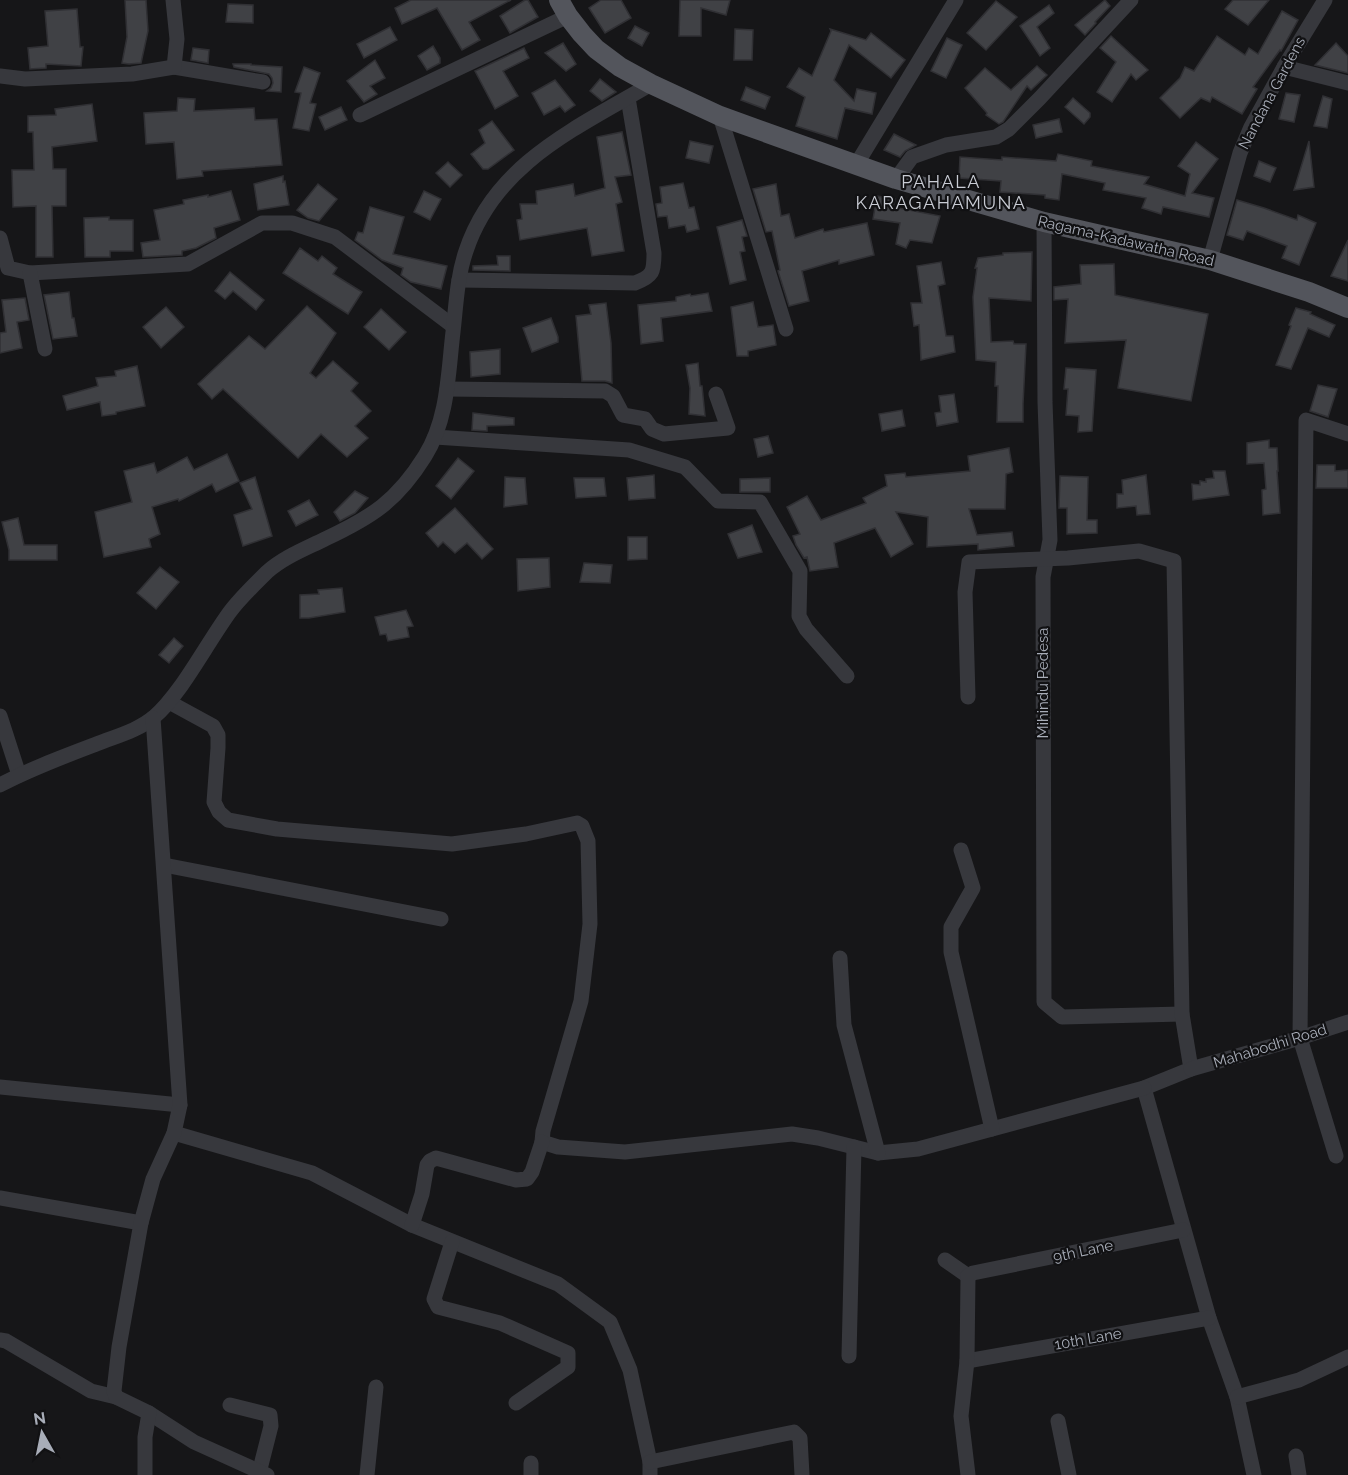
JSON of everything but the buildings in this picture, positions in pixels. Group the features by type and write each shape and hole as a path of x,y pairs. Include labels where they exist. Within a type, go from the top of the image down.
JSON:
{"main road":[{"name":"Ragama-Kadawatha Road","path":"563,8 596,49 620,66 651,84 720,116 896,179 1044,222 1210,260 1309,292 1348,308"}],"street":[{"path":"172,0 177,39 174,67"},
{"path":"856,165 956,0"},
{"path":"896,179 912,157 946,145 996,137 1009,129 1131,0"},
{"name":"Nandana Gardens","path":"1210,260 1240,153 1251,127 1325,0"},
{"path":"360,115 563,8"},
{"path":"0,76 25,79 132,74 174,67 263,82"},
{"path":"1284,67 1348,83"},
{"path":"0,785 42,764 132,730 153,718 169,702 230,612 249,589 293,554 353,526 393,498 412,476 435,437 447,389 459,280 465,253 485,210 504,185 542,150 587,120 651,84"},
{"path":"459,280 635,283 648,278 654,268 654,254 628,98"},
{"path":"720,116 786,329"},
{"name":"Mihindu Pedesa","path":"1044,222 1045,402 1050,540 1043,577 1044,1002 1062,1017 1182,1014"},
{"path":"0,238 8,268 30,273 188,264 262,223 292,223 335,237 453,326"},
{"path":"30,273 45,349"},
{"path":"447,389 605,391 613,396 623,415 645,419 652,429 664,434 728,428 716,394"},
{"path":"1336,1156 1300,1038 1306,420 1348,434"},
{"path":"435,437 629,450 685,466 718,501 760,502 800,571 799,616 806,629 847,676"},
{"path":"968,697 965,592 969,562 1047,559 1139,551 1174,561 1182,1014 1191,1069"},
{"path":"169,702 213,726 218,735 214,802 219,812 228,820 277,829 452,844 526,834 577,823 582,826 588,841 590,924 581,1001 532,1172 527,1179 516,1180 436,1158 428,1165 422,1194 411,1225"},
{"path":"0,716 19,775"},
{"path":"116,1397 114,1391 119,1347 141,1223 153,1179 174,1133 180,1105 153,718"},
{"path":"961,850 973,888 951,927 951,952 992,1130"},
{"path":"164,866 441,919"},
{"path":"840,958 844,1024 878,1154"},
{"name":"Mahabodhi Road","path":"878,1154 918,1149 1144,1088 1191,1069 1348,1022"},
{"path":"0,1087 180,1105"},
{"path":"1144,1088 1209,1317 1237,1397 1254,1475"},
{"path":"174,1133 312,1173 411,1225 558,1284 610,1322 630,1370 650,1468 794,1432 800,1438 802,1475"},
{"path":"542,1142 558,1147 625,1152 792,1134 818,1138 878,1154"},
{"path":"849,1356 854,1147"},
{"path":"0,1198 141,1223"},
{"name":"9th Lane","path":"968,1276 973,1273 1183,1230"},
{"path":"452,1242 434,1299 438,1307 500,1323 567,1353 568,1367 516,1404"},
{"path":"945,1260 968,1276 967,1360 961,1416 968,1475"},
{"name":"10th Lane","path":"967,1360 1209,1317"},
{"path":"0,1340 6,1341 91,1391 116,1397 149,1413 194,1442 263,1474 272,1426 270,1415 230,1405"},
{"path":"1237,1397 1299,1380 1348,1357"},
{"path":"367,1475 376,1387"},
{"path":"145,1475 145,1437 149,1413"},
{"path":"1058,1420 1069,1475"},
{"path":"1296,1456 1299,1475"}],"district":[{"name":"PAHALA KARAGAHAMUNA","path":"941,192"}]}
